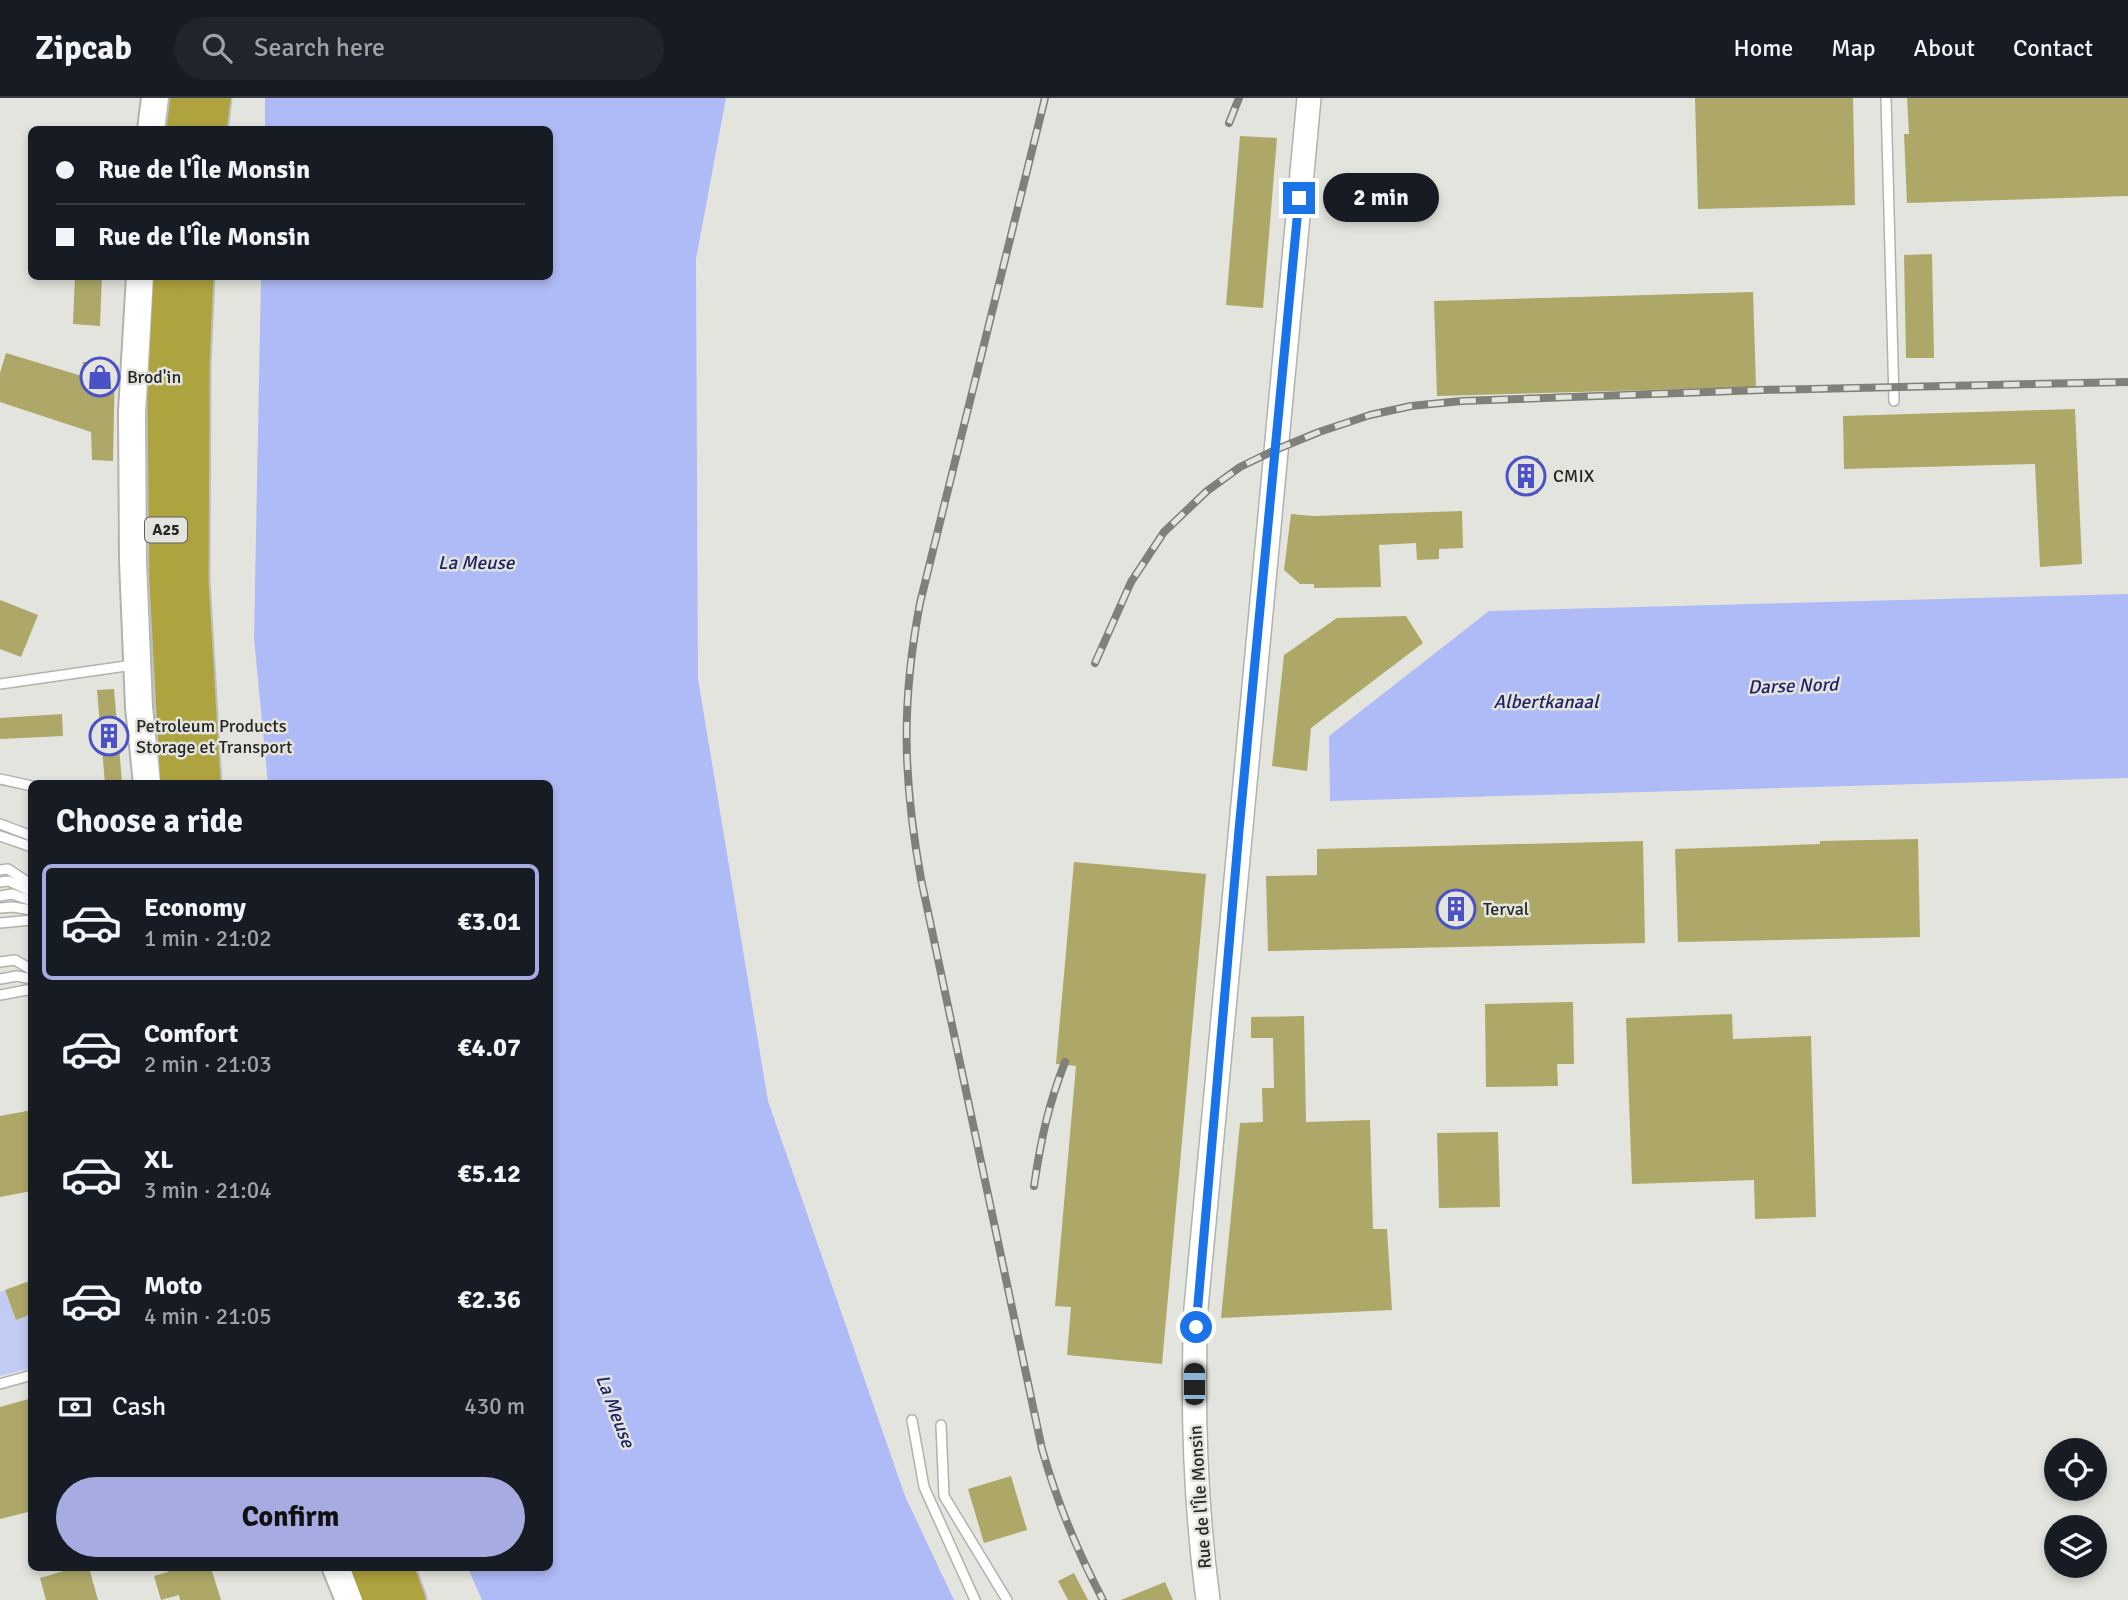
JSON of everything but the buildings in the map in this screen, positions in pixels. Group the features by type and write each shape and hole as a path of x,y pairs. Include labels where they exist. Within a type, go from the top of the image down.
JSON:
{"highway":[{"path":"184,126 187,98"},
{"path":"211,126 214,98"},
{"name":"A25","path":"170,280 164,400 166,580 177,780"},
{"name":"A25","path":"197,280 193,376 192,581 204,780"},
{"path":"369,1571 380,1600"},
{"path":"398,1571 410,1600"}],"main road":[{"path":"152,126 155,98"},
{"path":"140,280 132,412 133,561 139,707 147,780"},
{"path":"338,1571 349,1600"}],"street":[{"name":"Rue de l'Île Monsin","path":"1208,1600 1200,1544 1195,1461 1196,1308 1309,98"}],"lane":[{"path":"1886,98 1894,401"},
{"path":"0,684 137,665"},
{"path":"0,779 28,785"},
{"path":"0,824 28,834"},
{"path":"0,836 28,846"},
{"path":"0,870 8,869 28,882"},
{"path":"0,882 9,881 28,890"},
{"path":"0,896 12,894 28,900"},
{"path":"0,908 13,906 28,908"},
{"path":"0,923 28,920"},
{"path":"0,962 15,960 28,968"},
{"path":"0,979 17,976 28,978"},
{"path":"0,995 28,990"},
{"path":"0,1384 28,1376"},
{"path":"912,1420 924,1487 975,1600"},
{"path":"941,1425 944,1496 1007,1600"}],"shaded area":[{"path":"5,1290 16,1320 28,1315 28,1369 0,1376 0,1292"}],"water":[{"name":"La Meuse","path":"265,98 726,98 696,259 698,679 768,1101 905,1496 954,1600 482,1600 469,1571 553,1571 553,780 268,780 254,638 261,280 553,280 553,126 265,126"},
{"name":"Albertkanaal","path":"2128,594 2128,778 1330,801 1329,736 1489,611"}],"railway":[{"path":"1045,98 920,603 907,708 908,774 921,879 1042,1449 1068,1526 1103,1600"},
{"path":"1229,123 1239,98"},
{"path":"1095,663 1131,582 1164,532 1207,491 1240,467 1275,450 1370,415 1411,406 1462,401 1761,390 2128,382"},
{"path":"1034,1186 1046,1123 1065,1062"}],"place":[{"name":"Brod'in","path":"100,377"},
{"name":"CMIX","path":"1526,476"},
{"name":"Petroleum Products Storage et Transport","path":"109,736"},
{"name":"Terval","path":"1456,909"}],"route":[{"path":"1196,1327 1239,830 1299,198"}],"water label":[{"name":"Darse Nord","path":"1793,686"}]}
